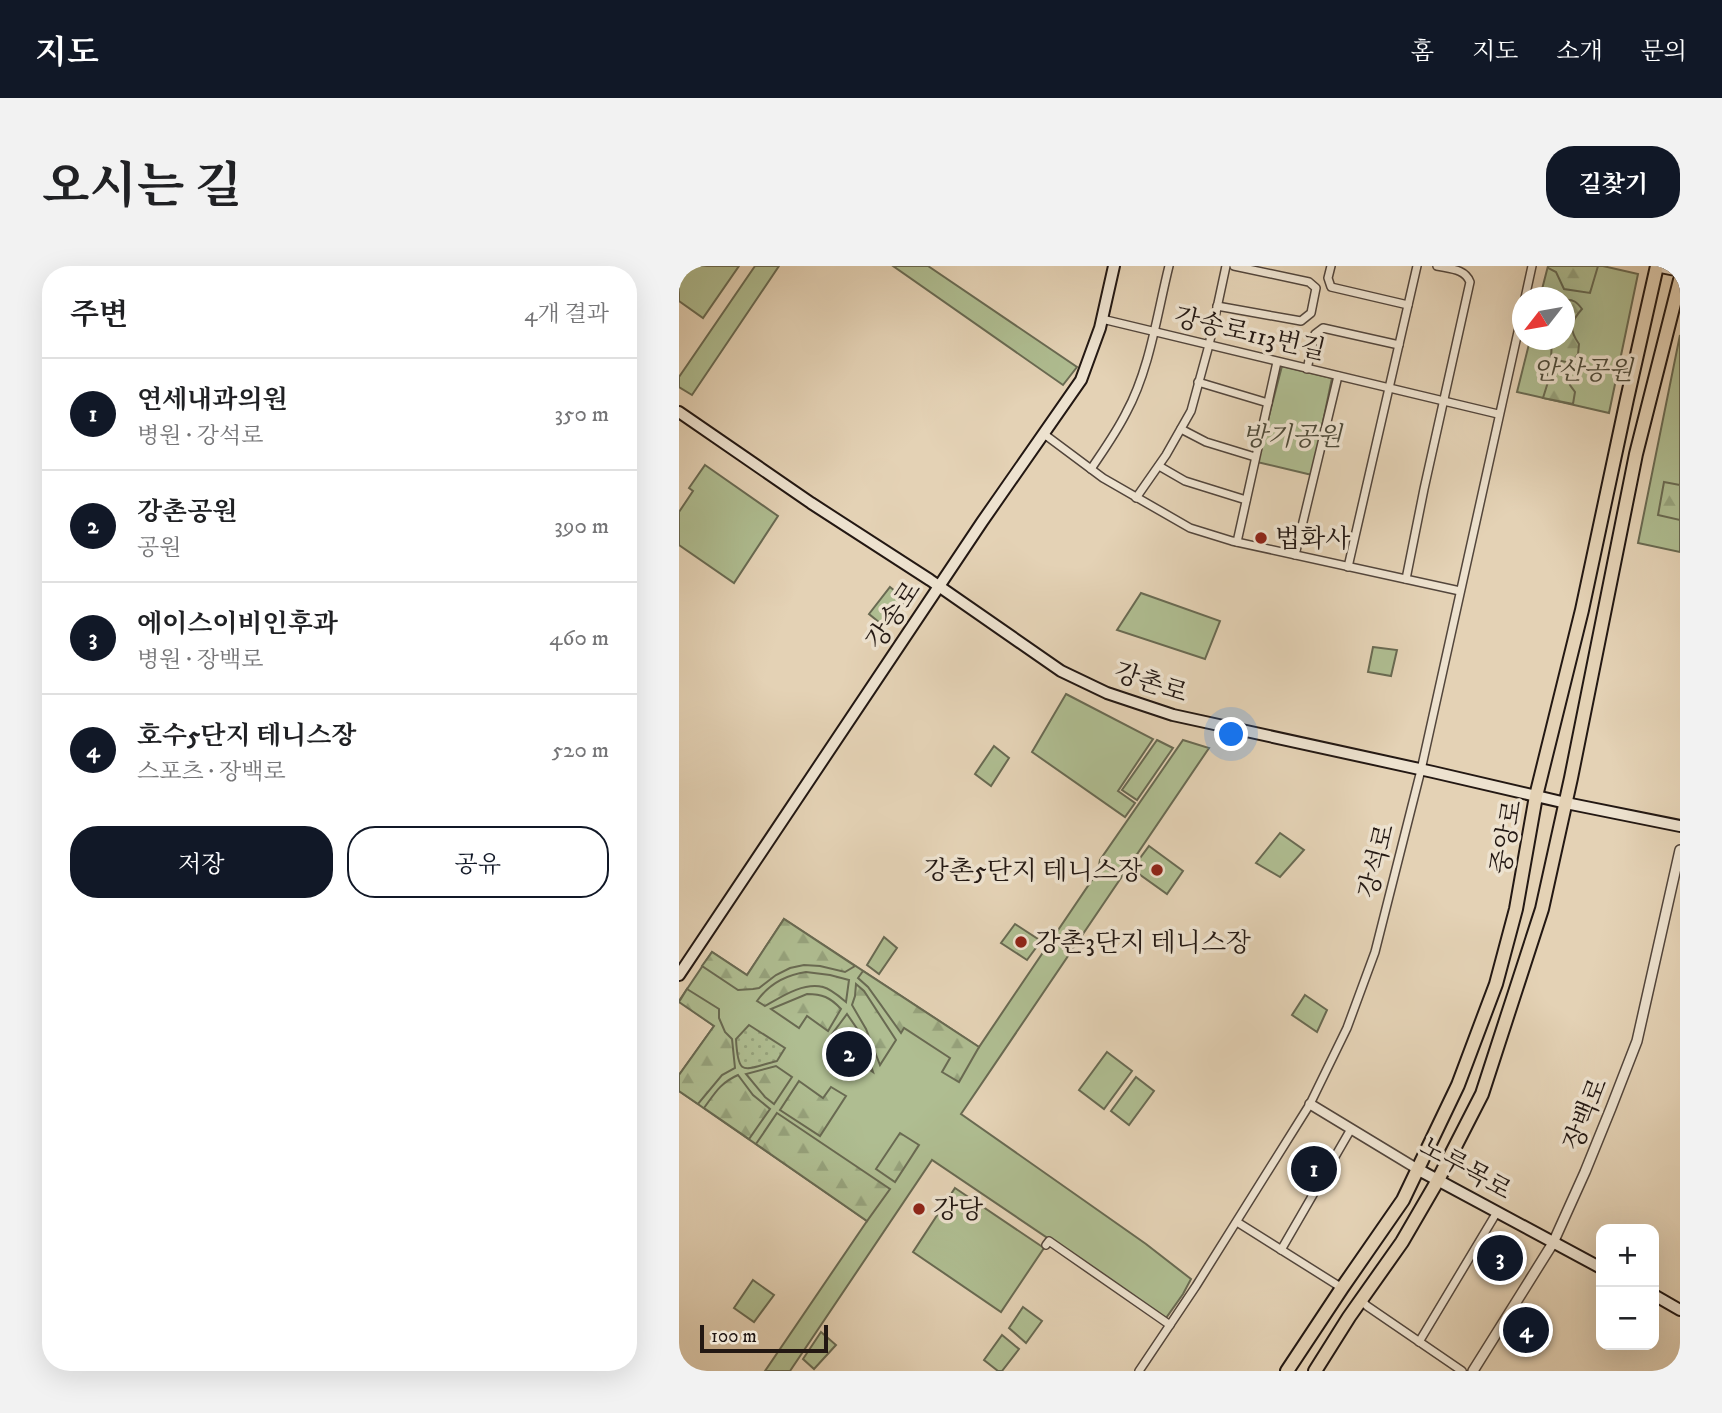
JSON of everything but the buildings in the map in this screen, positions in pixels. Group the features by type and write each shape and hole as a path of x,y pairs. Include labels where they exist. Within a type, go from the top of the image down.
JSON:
{"main road":[{"name":"강송로","path":"679,975 939,586 1081,380 1102,319 1114,266"},
{"path":"1657,266 1680,271"},
{"name":"중앙로","path":"1287,1371 1403,1200 1458,1085 1496,984 1516,909 1536,796 1583,610 1657,266"},
{"name":"중앙로","path":"1315,1371 1402,1242 1438,1181 1482,1094 1542,909 1636,454 1680,280"},
{"name":"강촌로","path":"679,412 1061,671 1107,693 1173,715 1680,826"},
{"name":"노루목로","path":"1419,1170 1596,1265"},
{"path":"1659,1298 1680,1310"}],"street":[{"name":"강송로113번길","path":"1091,469 1126,413 1137,388 1169,266"},
{"path":"1136,498 1159,466 1191,411 1226,266"},
{"path":"1217,306 1301,321 1311,313 1316,288 1310,282 1234,266"},
{"path":"1331,266 1328,278 1331,287 1408,305"},
{"path":"1348,566 1417,266"},
{"path":"1406,579 1471,282 1468,275 1462,271 1437,266"},
{"path":"1527,287 1532,266"},
{"name":"강송로113번길","path":"1102,319 1498,414"},
{"path":"1307,369 1315,334 1323,328 1399,345"},
{"name":"강석로","path":"1139,1371 1237,1222 1310,1104 1347,1028 1375,952 1421,770 1513,350"},
{"path":"1237,542 1277,362"},
{"name":"강송로113번길","path":"1295,555 1338,376"},
{"path":"1198,382 1268,403"},
{"path":"1181,429 1206,442 1255,457"},
{"path":"1044,434 1136,498 1190,528 1237,542 1459,591"},
{"path":"1159,466 1185,481 1246,500"},
{"name":"장백로","path":"1473,1371 1553,1243 1637,1041 1680,850"},
{"name":"노루목로","path":"1310,1104 1419,1170"},
{"path":"1281,1250 1352,1129"},
{"path":"1419,1342 1497,1213"},
{"path":"1237,1222 1342,1288"},
{"path":"1046,1245 1049,1241 1170,1325"},
{"path":"1361,1300 1462,1371"}],"green space":[{"path":"679,266 739,266 703,318 679,301"},
{"path":"755,266 779,266 692,395 679,387 679,377"},
{"path":"893,266 928,266 1077,367 1063,385"},
{"name":"안산공원","path":"1548,266 1603,266 1638,274 1609,413 1517,392 1528,350 1575,350 1575,287 1543,287"},
{"path":"1598,266 1590,293 1575,291 1575,287 1563,287 1556,272 1548,268"},
{"path":"1575,302 1582,309 1575,318"},
{"path":"1680,335 1680,552 1638,543"},
{"path":"1575,336 1579,344 1578,354 1571,363 1551,359 1551,350 1575,350"},
{"name":"방기공원","path":"1282,366 1332,378 1312,475 1257,462"},
{"path":"1547,370 1568,376 1575,392 1573,404 1543,398 1548,382"},
{"path":"705,465 778,516 734,583 679,545 679,512 693,491 689,488"},
{"path":"1664,482 1680,485 1680,520 1658,515"},
{"path":"890,587 906,600 885,627 869,614"},
{"path":"1141,593 1220,621 1205,659 1117,630"},
{"path":"1373,647 1397,650 1391,676 1368,672"},
{"path":"1066,694 1153,739 1118,791 1135,803 1125,817 1032,752"},
{"path":"1157,740 1173,748 1137,800 1122,790"},
{"path":"1183,740 1209,748 961,1114 1146,1244 1191,1279 1183,1294 1166,1318 932,1160 790,1371 765,1371 867,1221 679,1091 679,1075 714,1026 679,1001 712,952 747,975 784,919 979,1047 1098,871 1100,860"},
{"path":"994,746 1009,758 991,786 975,774"},
{"path":"1280,833 1304,850 1280,877 1256,863"},
{"name":"강촌5단지 테니스장","path":"1149,846 1183,871 1167,894 1132,869"},
{"path":"784,919 855,966 845,972 804,965 776,975 759,988 738,990 702,966 712,952 747,975"},
{"name":"강촌3단지 테니스장","path":"1015,924 1041,941 1027,960 1001,943"},
{"path":"884,937 897,948 879,974 867,965"},
{"path":"863,971 979,1047 959,1082 942,1072 950,1058 904,1028 901,1033 868,987 858,978"},
{"path":"806,972 849,980 846,1002 829,989 815,986 793,991 765,1006 757,1001 779,981"},
{"path":"856,984 864,991 896,1040 880,1065 866,1029 852,1005"},
{"path":"687,989 719,1009 719,1018 725,1032 732,1039 735,1068 722,1075 698,1104 679,1091 679,1075 714,1026 679,1002"},
{"path":"807,994 825,997 841,1009 828,1031 807,1016 799,1028 771,1009"},
{"path":"1305,995 1327,1010 1317,1032 1292,1015"},
{"path":"847,1014 860,1033 873,1072 851,1057 855,1051 832,1034"},
{"path":"749,1025 785,1048 777,1061 750,1068 741,1066 736,1039"},
{"path":"1107,1052 1132,1071 1104,1109 1079,1090"},
{"path":"776,1066 792,1077 774,1104 746,1074"},
{"path":"738,1075 753,1095 770,1109 749,1139 704,1108 722,1085"},
{"path":"1136,1077 1154,1091 1129,1125 1111,1111"},
{"path":"799,1081 823,1098 831,1087 846,1096 820,1136 780,1110"},
{"path":"777,1113 890,1189 867,1221 756,1144"},
{"path":"900,1133 919,1145 895,1182 876,1169"},
{"path":"955,1188 1044,1248 1001,1312 913,1252"},
{"path":"753,1280 774,1295 754,1322 734,1308"},
{"path":"1023,1307 1042,1321 1026,1343 1009,1328"},
{"path":"1529,1308 1546,1319 1523,1353 1506,1341"},
{"path":"821,1332 836,1345 814,1369 803,1359"},
{"path":"1002,1335 1019,1349 1002,1371 998,1371 984,1360"}],"place":[{"name":"법화사","path":"1261,538"},
{"name":"강촌5단지 테니스장","path":"1157,870"},
{"name":"강촌3단지 테니스장","path":"1021,942"},
{"name":"강촌공원","path":"849,1054"},
{"name":"연세내과의원","path":"1314,1169"},
{"name":"강당","path":"919,1209"},
{"name":"에이스이비인후과","path":"1500,1258"},
{"name":"호수5단지 테니스장","path":"1526,1330"}]}
